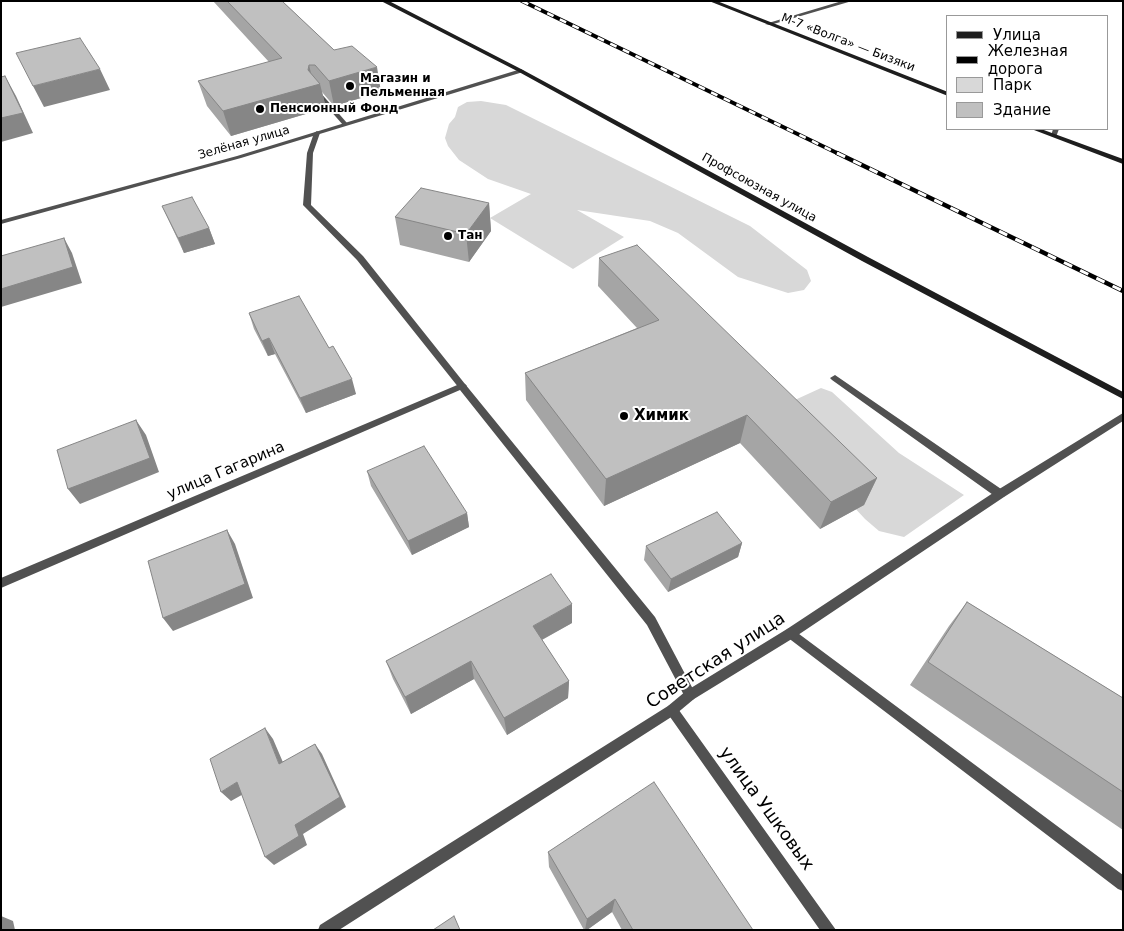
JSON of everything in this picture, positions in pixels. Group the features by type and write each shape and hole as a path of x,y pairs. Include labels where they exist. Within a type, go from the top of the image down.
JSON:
{"main road":[{"name":"Профсоюзная улица","path":"384,1 521,70 865,259 1123,396"},
{"name":"М-7 «Волга» — Бизяки","path":"712,1 946,93"},
{"path":"1042,130 1055,132 1123,162"}],"street":[{"path":"768,24 849,1"},
{"name":"Зелёная улица","path":"1,222 239,157 521,70"},
{"path":"317,92 345,124"},
{"path":"317,133 310,153 307,205 360,258 651,621 690,696"},
{"path":"835,378 1000,494"},
{"name":"улица Гагарина","path":"1,583 462,386"},
{"name":"Советская улица","path":"326,930 672,710 690,696 791,633 1000,494 1123,416"},
{"path":"791,633 1123,884"},
{"name":"улица Ушковых","path":"672,710 829,930"}],"green space":[{"path":"481,101 506,105 750,226 807,270 811,281 804,290 788,293 738,277 678,233 650,221 577,210 624,237 573,269 490,218 531,194 488,179 459,160 448,146 445,138 449,124 455,117 458,107 467,102"},
{"path":"821,388 832,392 899,453 964,495 904,537 879,531 865,519 787,435 773,410"}],"building":[{"path":"227,1 282,1 334,50 352,46 377,67 329,81 315,65 309,65 308,70 320,84 223,111 198,81 282,58"},
{"path":"80,38 100,69 33,86 16,53"},
{"path":"5,76 23,113 1,118 1,77"},
{"path":"421,188 489,203 466,234 395,217"},
{"path":"192,197 209,228 178,238 162,206"},
{"path":"64,238 73,267 1,289 1,256"},
{"path":"637,245 877,478 831,502 747,415 606,479 525,373 659,320 599,258"},
{"path":"299,296 329,348 333,346 352,379 300,398 269,338 262,341 249,313"},
{"path":"136,420 150,458 68,489 57,450"},
{"path":"424,446 467,513 408,541 367,471"},
{"path":"717,512 742,543 671,579 646,546"},
{"path":"227,530 245,584 163,618 148,561"},
{"path":"551,574 572,604 533,626 569,681 504,718 471,661 405,697 386,661"},
{"path":"967,602 1123,698 1123,792 928,662"},
{"path":"265,728 279,764 315,744 340,797 295,825 299,836 265,857 237,782 221,792 210,759"},
{"path":"654,782 753,930 633,930 615,899 587,919 548,852"},
{"path":"454,916 460,930 433,930"}],"railway":[{"path":"522,1 839,154"},
{"path":"837,153 1123,291"}],"place":[{"name":"Магазин и Пельменная","path":"350,86"},
{"name":"Пенсионный Фонд","path":"260,109"},
{"name":"Тан","path":"448,236"},
{"name":"Химик","path":"624,416"}]}
